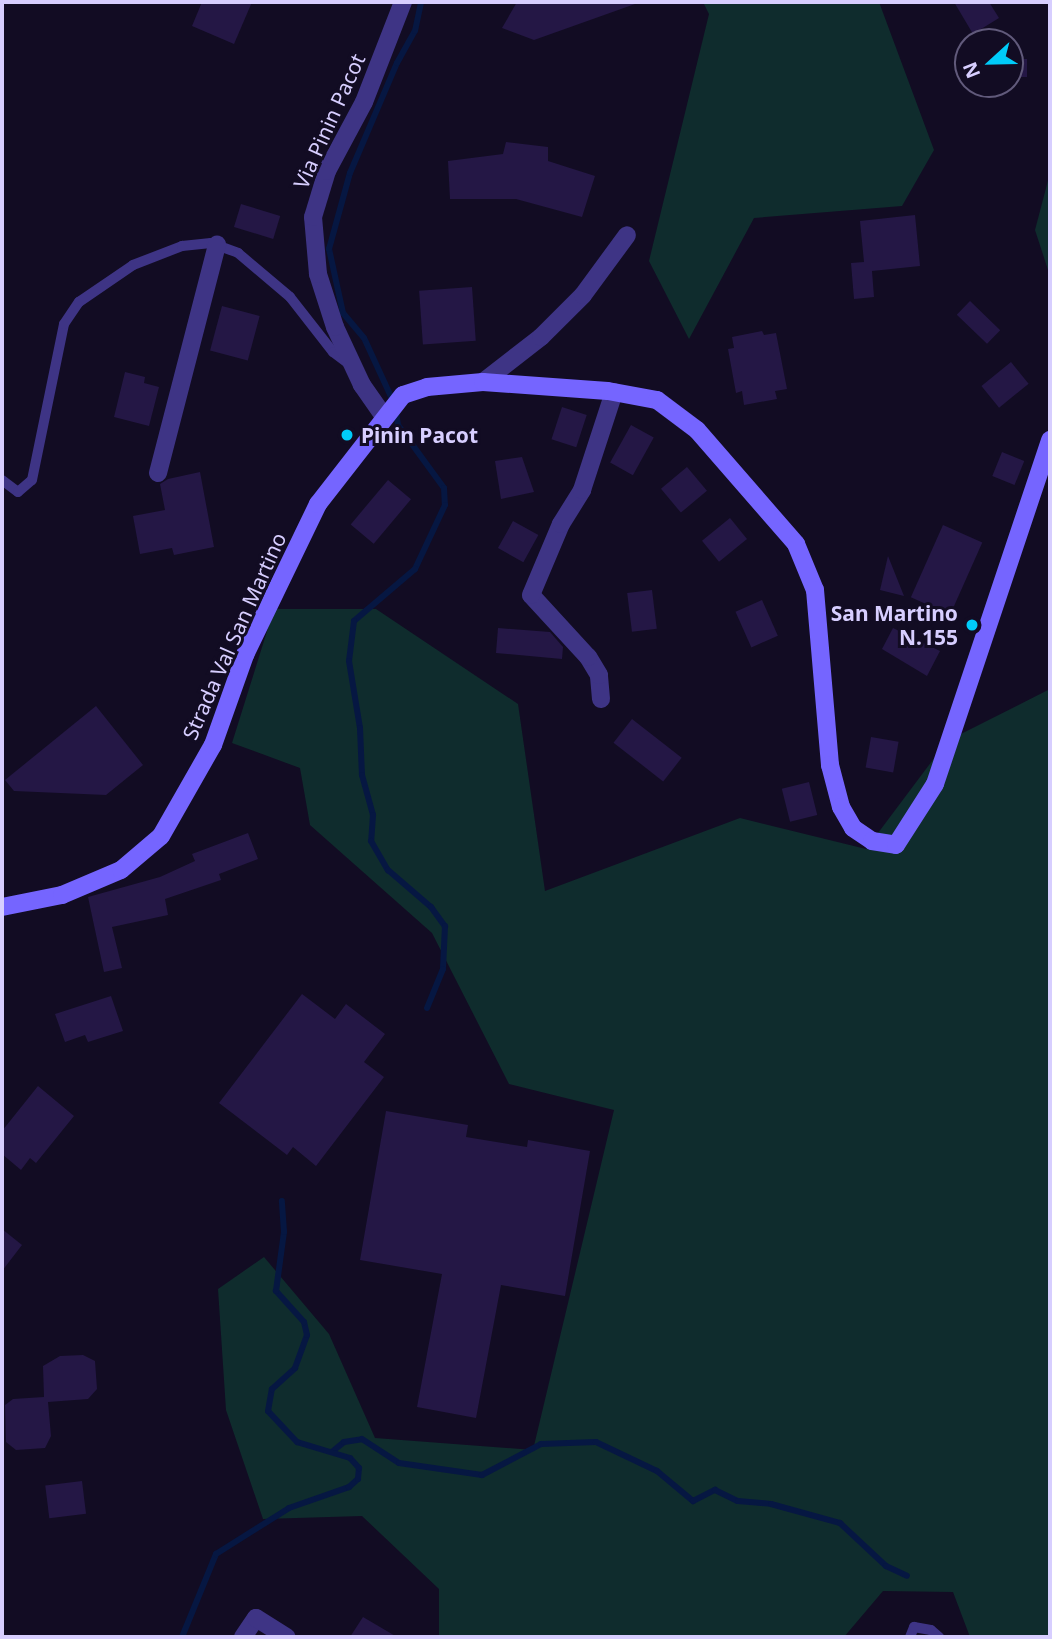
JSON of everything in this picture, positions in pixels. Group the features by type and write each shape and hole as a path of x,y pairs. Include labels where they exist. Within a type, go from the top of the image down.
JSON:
{"street":[{"name":"Via Pinin Pacot","path":"383,415 353,366 318,274 313,217 327,171 364,102 403,2"},
{"path":"483,382 541,337 583,295 627,235"},
{"path":"158,473 217,246"},
{"name":"Strada Val San Martino","path":"2,907 62,895 121,870 161,836 213,745 245,655 317,504 383,415 403,395 427,387 483,382 614,392 657,400 697,430 796,544 815,590 830,765 841,807 863,835 896,845 935,785 1003,592 1050,440"},
{"path":"601,699 599,675 588,657 531,595 561,524 582,490 614,392"},
{"path":"243,1637 257,1618 287,1637"}],"lane":[{"path":"2,480 18,492 32,480 64,324 79,302 133,265 182,246 217,246 238,253 290,297 333,352 353,366"},
{"path":"910,1637 914,1627 931,1629 939,1637"}],"green space":[{"path":"703,2 879,2 934,150 902,206 754,218 689,339 649,261 709,14"},
{"path":"1050,173 1050,276 1035,230"},
{"path":"274,609 376,609 518,704 545,891 740,818 866,849 947,741 1050,689 1050,1637 970,1637 953,1592 883,1591 844,1637 439,1637 439,1589 362,1516 263,1519 226,1410 218,1289 264,1257 329,1334 375,1438 533,1450 614,1110 509,1084 432,933 310,825 300,768 232,743"}],"building":[{"path":"202,2 252,2 234,44 192,26"},
{"path":"517,2 635,4 534,40 502,28"},
{"path":"954,2 989,2 999,18 983,28 969,28"},
{"path":"1024,59 1027,59 1027,77 1024,77"},
{"path":"506,142 548,147 548,161 595,176 582,217 516,199 450,199 448,161 503,154"},
{"path":"241,204 280,216 273,239 234,227"},
{"path":"915,215 920,266 872,271 874,297 854,299 851,263 864,262 860,221"},
{"path":"472,287 476,341 423,345 419,291"},
{"path":"970,301 1000,330 987,344 957,315"},
{"path":"222,306 260,316 248,361 210,350"},
{"path":"762,331 764,335 776,333 787,389 775,391 777,399 744,405 742,391 736,393 728,349 734,348 732,337"},
{"path":"1011,362 1029,384 999,408 981,386"},
{"path":"125,372 145,377 144,383 159,387 149,426 114,417"},
{"path":"562,407 587,415 576,447 551,439"},
{"path":"631,425 654,438 633,475 610,463"},
{"path":"1002,452 1024,461 1015,485 992,476"},
{"path":"522,457 534,492 501,499 495,461"},
{"path":"687,467 707,491 681,513 661,489"},
{"path":"200,472 214,547 174,555 172,548 140,554 133,516 165,510 160,484 168,479"},
{"path":"388,480 411,499 374,544 351,524"},
{"path":"730,518 747,539 719,562 702,541"},
{"path":"513,521 538,535 523,562 498,548"},
{"path":"943,525 982,542 950,615 911,597"},
{"path":"888,556 904,596 880,590"},
{"path":"652,590 657,629 632,632 627,593"},
{"path":"762,600 778,636 751,647 736,612"},
{"path":"498,628 550,632 563,647 562,659 496,653"},
{"path":"893,628 940,651 927,676 882,649"},
{"path":"96,706 143,765 106,795 14,791 5,780"},
{"path":"632,719 682,758 663,781 614,743"},
{"path":"871,737 899,742 893,772 866,768"},
{"path":"809,782 817,815 790,822 782,789"},
{"path":"248,833 258,859 219,874 221,880 165,899 168,915 112,927 122,968 104,972 88,897 160,877 195,861 192,854"},
{"path":"302,994 335,1019 346,1004 385,1034 364,1062 384,1077 316,1166 293,1147 287,1155 219,1103"},
{"path":"111,996 123,1031 88,1042 85,1035 65,1042 55,1014"},
{"path":"38,1086 74,1116 36,1163 30,1158 21,1170 2,1154 2,1131"},
{"path":"386,1111 468,1125 466,1137 527,1147 528,1140 590,1151 565,1296 501,1285 476,1418 417,1407 442,1274 360,1260"},
{"path":"2,1229 22,1245 2,1271"},
{"path":"83,1355 95,1361 97,1389 88,1399 48,1402 51,1436 45,1448 16,1450 6,1442 5,1405 13,1399 44,1397 43,1366 60,1356"},
{"path":"82,1481 86,1514 49,1518 45,1486"},
{"path":"363,1617 397,1637 350,1637"}],"waterway":[{"path":"393,401 364,338 343,313 329,249 350,173 397,63 415,31 421,2"},
{"path":"396,412 398,425 444,488 445,505 415,569 354,621 349,661 360,728 362,775 373,815 371,841 388,870 431,907 445,926 443,969 427,1008"},
{"path":"182,1637 216,1554 289,1508 349,1487 358,1479 359,1468 350,1458 297,1442 268,1411 272,1389 295,1368 307,1335 304,1322 276,1291 284,1232 282,1201"},
{"path":"333,1451 344,1442 362,1439 399,1463 482,1475 541,1444 596,1442 657,1471 693,1501 715,1490 738,1501 771,1504 840,1523 886,1566 907,1576"}],"place":[{"name":"Pinin Pacot","path":"347,435"},
{"name":"San Martino N.155","path":"972,625"}]}
